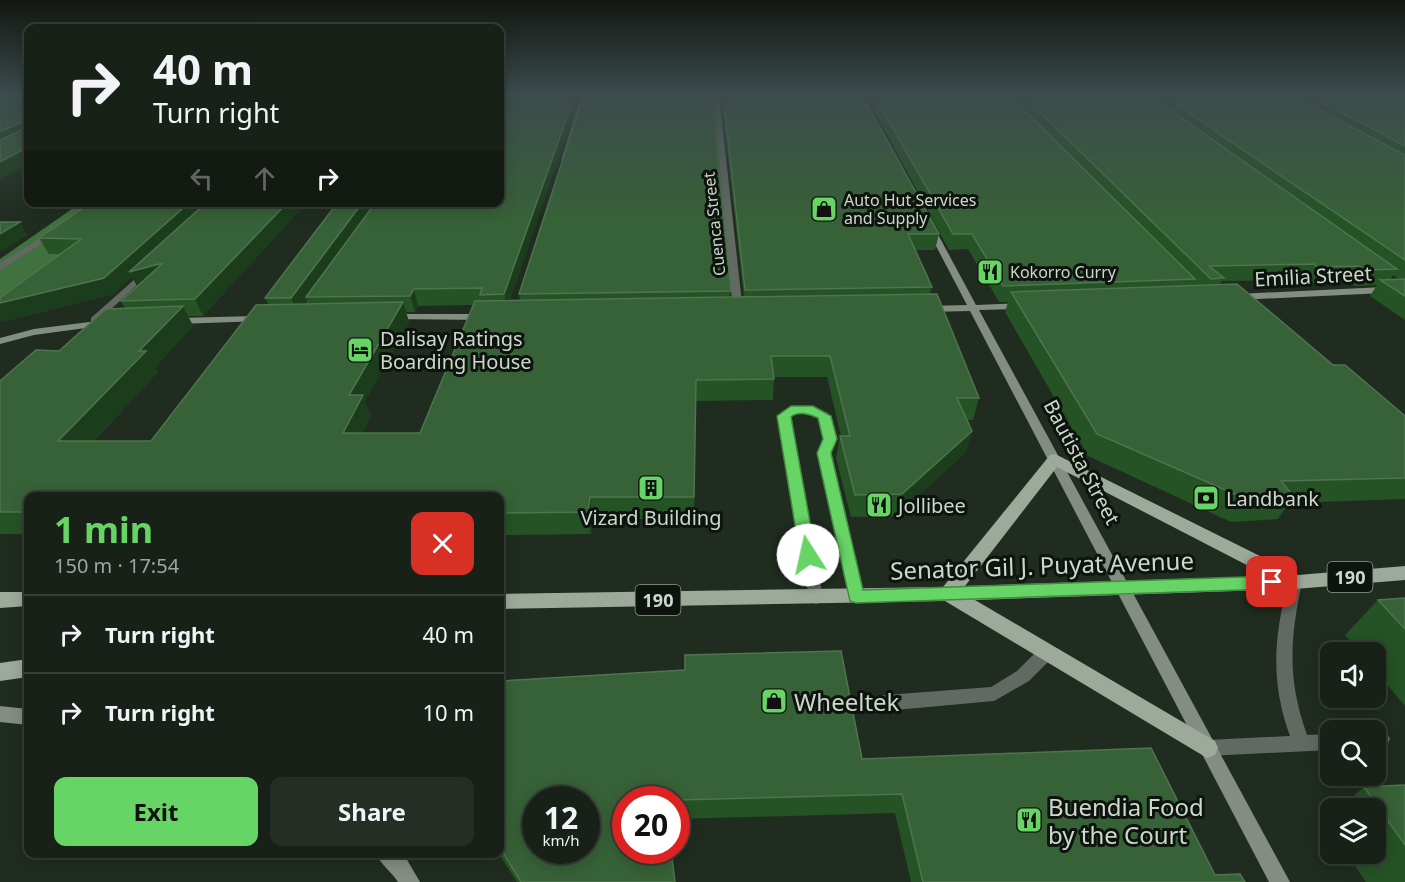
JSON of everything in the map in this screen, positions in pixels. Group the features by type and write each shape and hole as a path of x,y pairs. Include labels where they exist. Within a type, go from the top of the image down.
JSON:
{"main road":[{"path":"1207,748 948,594 1055,459 1295,582"},
{"name":"Senator Gil J. Puyat Avenue","path":"504,602 856,597 1295,582 1405,573"},
{"path":"0,600 24,599"},
{"path":"0,672 24,669"}],"street":[{"path":"559,173 571,136"},
{"name":"Cuenca Street","path":"720,136 738,313"},
{"name":"Bautista Street","path":"925,217 1280,882"},
{"path":"0,267 61,228"},
{"path":"73,339 151,267"},
{"path":"1394,283 1404,290"},
{"name":"Emilia Street","path":"1221,298 1404,290"},
{"path":"915,309 1033,305"},
{"path":"726,314 750,313"},
{"path":"384,317 489,317"},
{"path":"164,322 267,319"},
{"path":"0,341 34,332 89,324 118,323"},
{"path":"816,598 784,416 791,410 813,410 824,416 830,439 824,453 856,597"},
{"path":"1295,582 1284,638 1285,671 1293,723 1302,744"},
{"path":"873,704 994,694 1023,676 1046,653"},
{"path":"0,714 24,717"},
{"path":"1207,748 1320,743"},
{"path":"391,858 399,865 410,882"}],"building":[{"path":"8,136 24,136 24,149 0,162 0,140"},
{"path":"504,136 560,136 504,294 480,295 482,288 414,289 410,296 306,297 372,207 504,207"},
{"path":"571,136 716,136 731,291 519,294"},
{"path":"728,136 885,136 939,234 908,234 932,287 745,290"},
{"path":"897,136 1051,136 1195,279 1003,286 972,234 953,234"},
{"path":"1064,136 1208,136 1397,269 1365,270 1359,266 1317,267 1314,264 1209,266 1224,278 1211,279"},
{"path":"1223,136 1370,136 1405,155 1405,260"},
{"path":"1386,136 1405,136 1405,146"},
{"path":"85,207 184,207 104,278 0,303 0,298 81,239 39,238"},
{"path":"201,207 283,207 195,299 121,301 163,263 129,272"},
{"path":"334,207 359,207 291,298 265,298"},
{"path":"0,222 20,222 0,234"},
{"path":"1405,279 1405,296 1380,280"},
{"path":"1237,284 1333,365 1345,365 1405,416 1405,478 1281,481 1294,497 1246,499 1097,434 1011,292"},
{"path":"937,294 979,398 957,398 972,431 902,494 855,495 840,436 850,436 830,356 771,356 774,379 696,380 694,497 590,497 588,512 504,513 504,492 24,492 24,512 0,512 0,381 36,350 59,351 106,309 183,306 139,351 146,351 58,441 151,441 256,305 403,302 349,395 363,395 343,433 420,433 475,301"},
{"path":"1405,598 1405,629 1378,600"},
{"path":"841,651 862,759 1151,748 1215,875 1240,874 1245,882 923,882 902,794 690,800 690,786 612,786 612,864 673,864 675,882 521,882 504,854 504,681 685,670 685,655"},
{"path":"1405,785 1405,845 1386,818 1386,798 1372,798 1364,787"}],"waterway":[{"path":"0,283 105,207"}],"place":[{"name":"Auto Hut Services and Supply","path":"824,209"},
{"name":"Kokorro Curry","path":"990,272"},
{"name":"Dalisay Ratings Boarding House","path":"360,350"},
{"name":"Vizard Building","path":"651,488"},
{"name":"Landbank","path":"1206,498"},
{"name":"Jollibee","path":"879,505"},
{"name":"Wheeltek","path":"774,701"},
{"name":"Buendia Food by the Court","path":"1029,820"}],"route":[{"path":"808,555 784,416 791,410 813,410 824,416 830,439 824,453 856,597 1272,582"}]}
